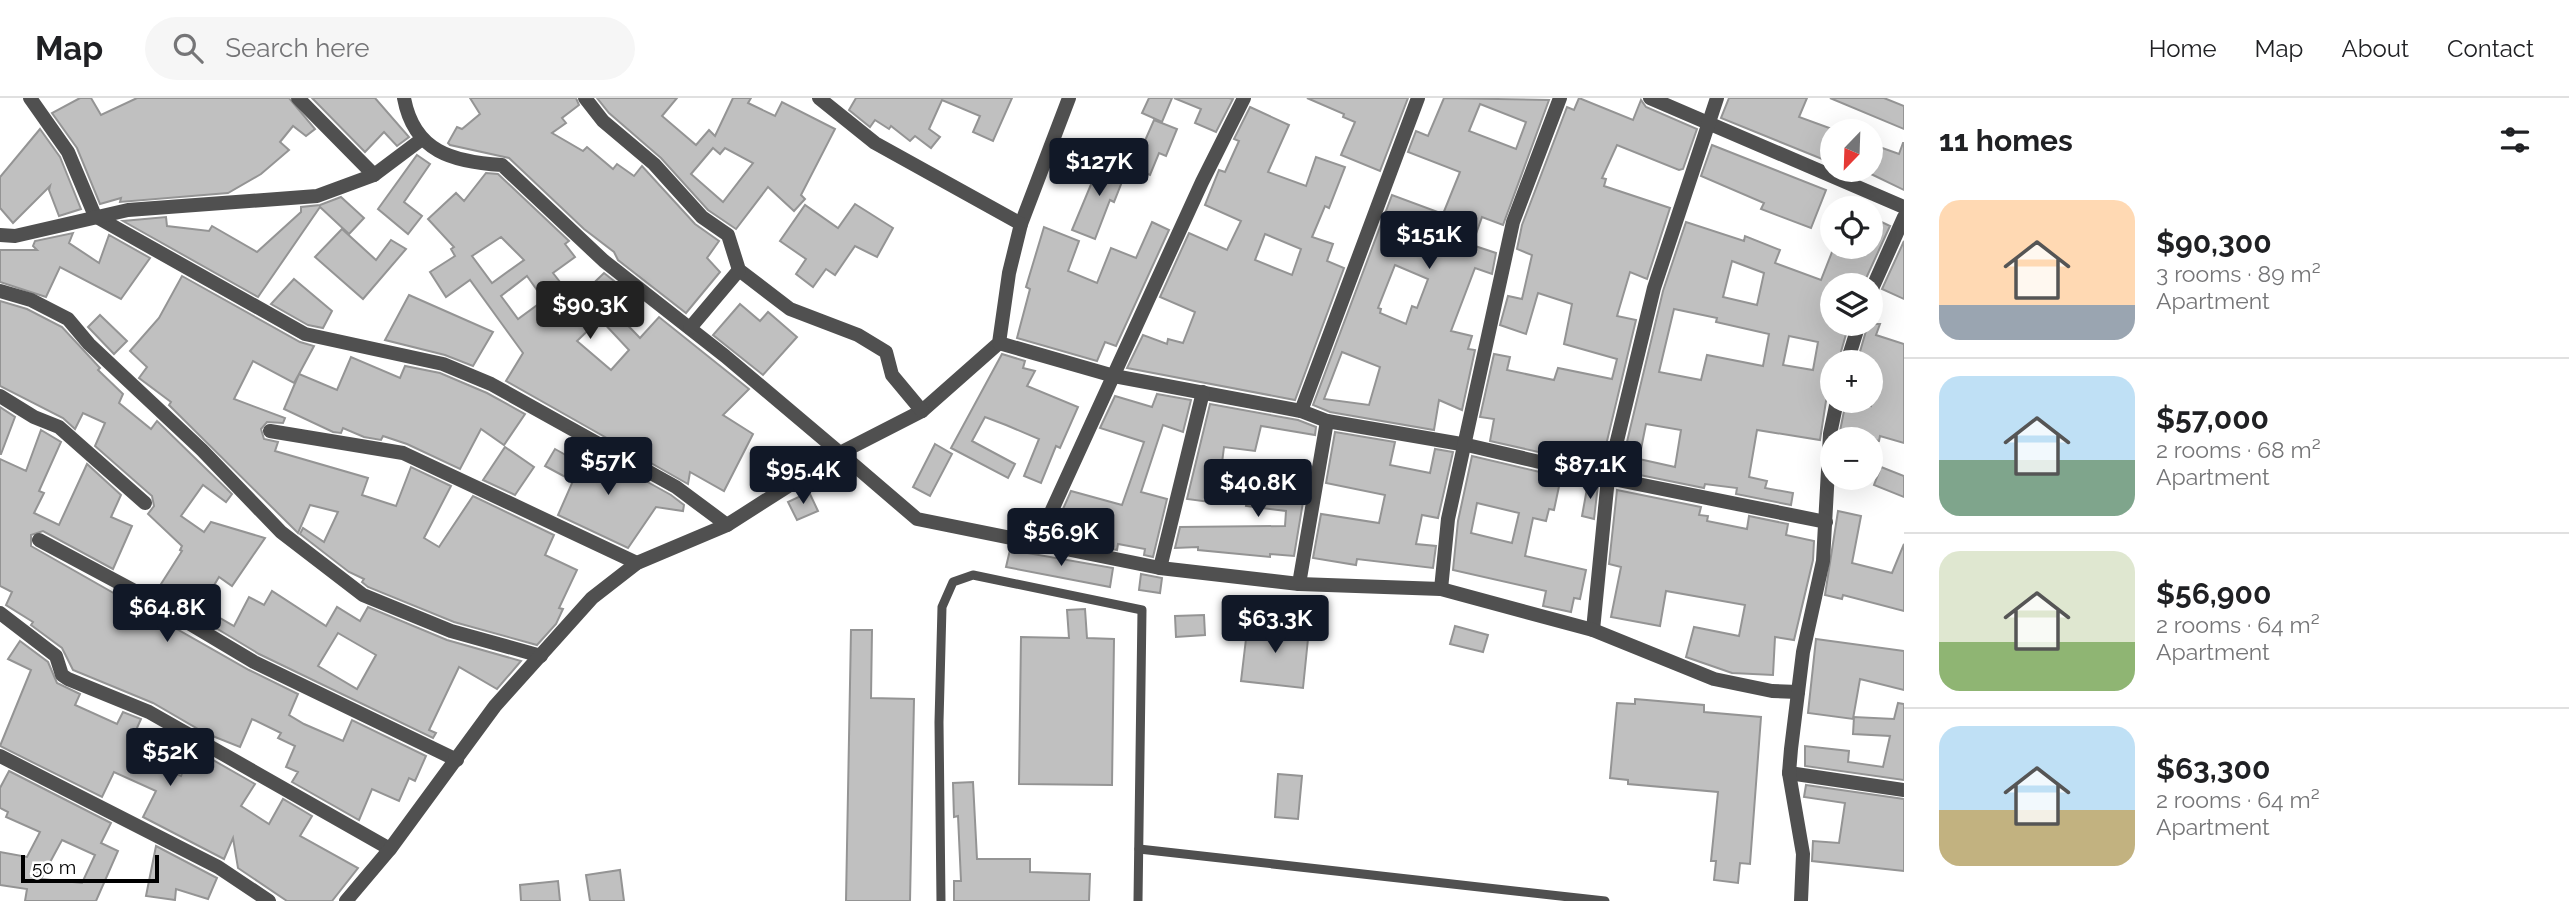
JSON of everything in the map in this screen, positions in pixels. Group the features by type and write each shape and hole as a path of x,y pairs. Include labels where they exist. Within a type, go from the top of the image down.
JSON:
{"street":[{"path":"30,98 68,152 95,216 305,334 443,363 491,384 676,487 727,525"},
{"path":"298,98 374,176"},
{"path":"404,98 407,115 422,139 444,155 470,163 502,165 604,261 690,328 917,519 1160,568 1299,584 1441,589 1593,630 1714,679 1772,691 1798,692"},
{"path":"585,98 603,121 654,164 702,217 728,235 739,270 790,309 858,335 886,352 892,374 922,411"},
{"path":"819,98 875,143 1021,224"},
{"path":"346,901 390,849 495,706 592,598 637,563 727,525 840,453 922,411 933,398 999,343 1009,273 1021,224 1069,98"},
{"path":"1036,545 1244,98"},
{"path":"1301,411 1418,98"},
{"path":"1441,589 1448,519 1467,444 1485,346 1513,222 1560,98"},
{"path":"1650,98 1904,207"},
{"path":"1593,630 1608,478 1654,288 1717,98"},
{"path":"0,235 15,236 128,210 317,196 374,176 422,139"},
{"path":"1879,273 1904,217"},
{"path":"690,328 739,270"},
{"path":"0,291 31,300 68,319 89,344 202,450 281,532 363,595 451,631 541,656"},
{"path":"999,343 1114,376 1301,411 1326,421 1467,444 1608,478 1826,522"},
{"path":"1160,568 1203,392"},
{"path":"0,396 34,417 59,427 145,503"},
{"path":"1801,901 1803,855 1789,773 1803,652 1823,561 1830,434 1834,413"},
{"path":"1299,584 1326,421"},
{"path":"270,431 403,453 637,563"},
{"path":"39,540 140,594 254,662 457,760"},
{"path":"0,613 56,656 62,675 68,679 149,712 390,849"},
{"path":"0,755 218,867 269,901"},
{"path":"1789,773 1904,790"}],"lane":[{"path":"941,901 939,722 942,607 953,582 972,575 1142,610 1138,901"},
{"path":"1139,849 1605,901"}],"building":[{"path":"80,98 91,98 101,115 137,98 289,98 315,129 306,136 293,126 280,142 289,150 261,174 228,193 120,202 121,198 100,204 77,148 52,113"},
{"path":"312,98 375,98 409,137 397,146 384,132 365,152"},
{"path":"470,98 576,98 579,105 562,118 566,123 552,133 583,151 587,147 613,169 617,164 634,176 642,166 695,224 719,241 707,258 720,272 686,313 618,260 614,252 584,229 509,158 450,145 448,143 457,127 462,129 480,114"},
{"path":"597,98 677,98 662,116 696,145 709,130 715,136 733,98 751,98 748,103 775,116 782,102 835,129 801,195 805,199 794,211 768,187 736,229 708,210 661,158 609,113","holes":["713,148 720,154 725,148 753,163 723,202 691,174"]},
{"path":"856,98 1012,98 993,141 973,132 980,116 942,100 929,129 940,137 931,148 915,136 910,141 891,126 889,129 875,120 870,127 849,110"},
{"path":"1149,98 1172,98 1162,122 1142,113"},
{"path":"1174,98 1233,99 1216,132 1195,123 1201,109"},
{"path":"1307,98 1408,98 1380,171 1341,155 1355,122 1343,117 1344,114"},
{"path":"1444,98 1549,100 1503,225 1482,217 1472,245 1496,253 1492,274 1475,268 1451,331 1472,336 1468,349 1475,350 1462,410 1439,400 1434,430 1330,412 1313,405 1392,195 1443,214 1460,172 1408,152 1416,131 1428,136","holes":["1480,104 1526,122 1516,149 1469,131","1395,265 1428,279 1417,308 1412,306 1406,324 1380,313 1381,309 1378,308","1342,352 1380,367 1369,405 1324,399"]},
{"path":"1579,98 1633,120 1641,100 1646,107 1697,129 1683,169 1679,170 1617,145 1602,178 1606,179 1604,186 1670,208 1647,279 1630,272 1617,316 1636,320 1601,466 1490,441 1494,419 1480,417 1494,354 1510,357 1507,370 1554,380 1558,368 1612,379 1617,359 1564,344 1572,304 1538,293 1526,334 1500,325 1508,296 1522,299 1532,255 1517,249 1522,225 1567,107 1574,110"},
{"path":"1729,98 1807,98 1799,117 1820,125 1820,158 1721,118"},
{"path":"1830,98 1884,98 1904,106 1904,129"},
{"path":"1250,107 1289,125 1268,172 1306,186 1316,157 1345,167 1329,208 1325,206 1312,237 1333,244 1327,261 1344,268 1295,400 1127,368 1143,335 1167,344 1168,339 1183,343 1195,312 1160,297 1189,233 1227,250 1241,221 1205,205 1219,170 1225,172 1239,141 1234,139","holes":["1265,234 1301,249 1292,275 1255,260"]},
{"path":"1154,120 1177,129 1166,156 1159,153 1150,175 1133,168"},
{"path":"40,129 60,157 81,209 59,216 49,190 50,186 13,223 0,208 0,177"},
{"path":"1063,141 1077,146 1065,177 1051,171"},
{"path":"1904,143 1904,190 1883,180 1883,148 1899,154"},
{"path":"1712,145 1826,190 1824,196 1820,196 1820,205 1811,228 1761,209 1764,203 1701,176"},
{"path":"417,155 430,164 404,202 422,216 408,234 378,209"},
{"path":"1102,158 1127,169 1114,202 1110,200 1095,239 1072,230"},
{"path":"486,173 498,174 569,241 565,244 575,257 553,273 575,301 604,273 628,292 611,308 640,338 659,317 749,389 723,415 753,434 724,491 690,472 688,484 506,381 523,353 470,280 446,297 430,272 455,256 451,249 454,247 428,219 456,193 464,201","holes":["501,237 524,260 492,283 472,256","527,276 544,300 518,319 501,296","600,319 629,350 611,370 577,341"]},
{"path":"341,197 364,218 349,234 320,207 258,297 123,221 166,217 167,226 209,231 212,226 257,252 301,212 301,207 320,205"},
{"path":"855,204 893,228 877,257 855,246 835,275 826,269 813,287 796,274 806,259 780,241 805,205 838,228"},
{"path":"1152,222 1169,230 1116,346 1105,342 1097,361 1017,338 1030,289 1026,287 1044,227 1079,241 1068,271 1097,283 1111,248 1136,258"},
{"path":"1686,222 1744,241 1745,236 1780,250 1775,263 1820,280 1820,336 1846,336 1841,350 1820,350 1820,413 1824,413 1820,440 1757,430 1749,477 1767,481 1765,488 1793,493 1791,505 1736,494 1737,488 1705,484 1704,488 1620,471 1663,291","holes":["1732,261 1764,273 1757,305 1723,297","1674,309 1717,318 1716,322 1769,334 1763,366 1707,355 1701,380 1659,372","1789,336 1818,342 1813,370 1783,365","1646,424 1681,430 1675,467 1639,459"]},
{"path":"1883,223 1890,226 1883,241"},
{"path":"342,229 376,260 391,240 406,249 363,299 315,257"},
{"path":"73,233 69,243 99,263 109,235 150,258 121,299 60,267 46,297 0,282 0,250 37,250 33,246 35,241"},
{"path":"1904,241 1904,299 1883,289"},
{"path":"1829,259 1875,259 1868,273 1824,273"},
{"path":"182,276 300,342 314,346 294,383 253,361 234,399 285,418 283,423 267,422 261,429 264,439 278,442 275,451 368,478 362,495 396,506 411,467 451,486 424,538 439,547 473,496 554,535 545,555 577,570 559,608 563,609 556,624 537,645 454,622 368,587 362,582 364,579 349,572 300,534 303,528 324,542 338,512 310,505 298,533 169,405 171,402 139,378 147,367 130,351 159,318"},
{"path":"294,279 332,311 323,328 308,325 271,304"},
{"path":"409,295 493,332 473,366 445,355 385,340"},
{"path":"0,301 27,309 62,327 100,368 98,370 123,394 119,403 151,429 157,421 232,494 226,502 203,485 181,516 204,532 211,522 265,538 232,586 219,577 201,607 234,626 249,597 264,605 272,591 326,626 337,607 360,621 368,607 447,640 521,661 497,689 459,667 429,730 436,733 433,738 259,654 156,592 182,551 182,546 148,514 154,506 152,496 95,446 105,423 83,413 75,429 63,418 0,386","holes":["338,633 376,655 357,689 318,666"]},
{"path":"740,304 760,321 768,312 797,337 763,375 713,335"},
{"path":"100,315 127,341 114,354 88,327"},
{"path":"1865,336 1879,336 1904,344 1904,443 1883,437 1883,427 1841,427 1844,413 1883,413 1883,350 1860,350"},
{"path":"1002,354 1025,361 1023,368 1035,371 1027,386 1078,407 1060,448 1056,446 1041,483 1024,476 1039,439 1006,425 985,417 972,441 1015,464 1008,478 951,448"},
{"path":"351,357 400,378 405,366 440,373 487,393 525,414 504,445 481,429 460,469 407,444 383,436 381,440 364,437 343,428 341,433 333,432 284,409 299,374 337,390"},
{"path":"1157,394 1191,400 1183,432 1163,425 1141,492 1167,499 1153,557 1144,555 1145,549 1118,544 1117,550 1051,536 1071,491 1122,505 1144,442 1100,428 1115,396 1152,407"},
{"path":"1210,404 1298,420 1316,427 1315,435 1261,426 1255,451 1224,447 1217,503 1187,499"},
{"path":"0,407 15,417 1,454 0,454"},
{"path":"41,430 61,442 39,491 44,493 34,513 59,525 87,464 121,495 111,517 132,526 113,569 43,531 31,535 31,546 249,670 298,694 289,715 304,724 343,741 352,720 426,756 415,781 409,778 399,801 372,789 359,820 292,782 298,772 286,767 295,746 278,738 281,733 252,719 240,747 205,733 153,703 73,670 62,648 31,625 33,622 6,605 12,592 0,586 0,459 26,471"},
{"path":"1335,432 1395,442 1390,465 1430,473 1435,449 1453,452 1438,518 1422,515 1416,544 1436,546 1433,568 1357,559 1356,565 1313,558 1321,514 1379,523 1385,495 1326,483"},
{"path":"935,444 952,454 930,496 913,487"},
{"path":"505,447 534,467 515,495 483,480"},
{"path":"555,449 580,463 588,449 671,495 684,505 683,511 656,507 628,548 558,515 573,481 545,466"},
{"path":"1472,456 1561,477 1554,510 1549,509 1546,521 1533,518 1525,556 1586,570 1580,599 1574,598 1571,612 1543,606 1546,591 1453,570 1458,521","holes":["1477,503 1519,513 1512,543 1471,533"]},
{"path":"1267,464 1308,472 1294,556 1270,554 1270,557 1198,550 1198,547 1175,548 1180,527 1285,526 1286,511 1246,506 1250,480 1264,482"},
{"path":"1883,468 1904,476 1904,497 1883,489"},
{"path":"1588,483 1598,485 1594,519 1582,516"},
{"path":"1617,490 1701,507 1699,515 1708,516 1707,521 1747,529 1749,516 1788,524 1786,535 1814,541 1813,560 1794,640 1775,637 1773,675 1732,673 1686,657 1694,627 1739,636 1745,605 1666,591 1660,626 1611,617 1621,567 1609,564"},
{"path":"809,492 818,511 797,520 788,502"},
{"path":"1838,511 1861,516 1852,563 1892,573 1904,544 1904,611 1843,595 1842,599 1825,595"},
{"path":"1010,550 1113,568 1110,587 1006,567"},
{"path":"1141,574 1162,578 1160,593 1139,590"},
{"path":"1085,609 1087,638 1114,639 1112,785 1019,784 1021,637 1069,638 1067,610"},
{"path":"1204,615 1205,635 1176,637 1175,616"},
{"path":"1248,622 1309,629 1303,688 1241,681"},
{"path":"1455,626 1488,635 1483,652 1450,644"},
{"path":"851,630 872,630 871,698 914,699 910,901 846,901"},
{"path":"1816,639 1904,651 1904,690 1860,679 1853,719 1808,713"},
{"path":"20,641 48,662 57,683 80,694 75,705 117,724 123,712 141,719 128,748 145,756 144,760 181,776 192,748 255,784 241,806 269,824 283,799 312,816 300,836 358,868 332,901 287,901 238,868 233,838 224,859 143,817 156,791 114,772 102,797 0,746 31,670 8,659"},
{"path":"1635,699 1704,705 1704,712 1761,717 1750,864 1740,863 1738,883 1714,880 1716,861 1711,861 1718,792 1628,784 1628,780 1610,778 1617,703 1635,704"},
{"path":"1898,703 1904,704 1904,780 1805,766 1805,746 1849,751 1848,762 1883,767 1890,736 1853,734 1854,717 1894,719"},
{"path":"9,771 111,823 101,843 118,851 96,901 25,901 27,889 0,885 0,852 27,857 40,832 6,817 8,812 0,808 0,788","holes":["62,840 95,855 82,883 41,879"]},
{"path":"1278,774 1302,776 1298,819 1275,817"},
{"path":"973,782 977,859 1030,859 1030,872 1090,874 1089,901 954,901 954,881 961,881 958,816 954,817 953,783"},
{"path":"1806,785 1904,799 1904,871 1812,861 1813,841 1839,843 1845,803 1804,797"},
{"path":"156,846 217,878 208,899 176,889 175,900 146,896"},
{"path":"620,870 624,901 590,901 586,875"},
{"path":"558,881 560,901 521,901 520,885"}]}
